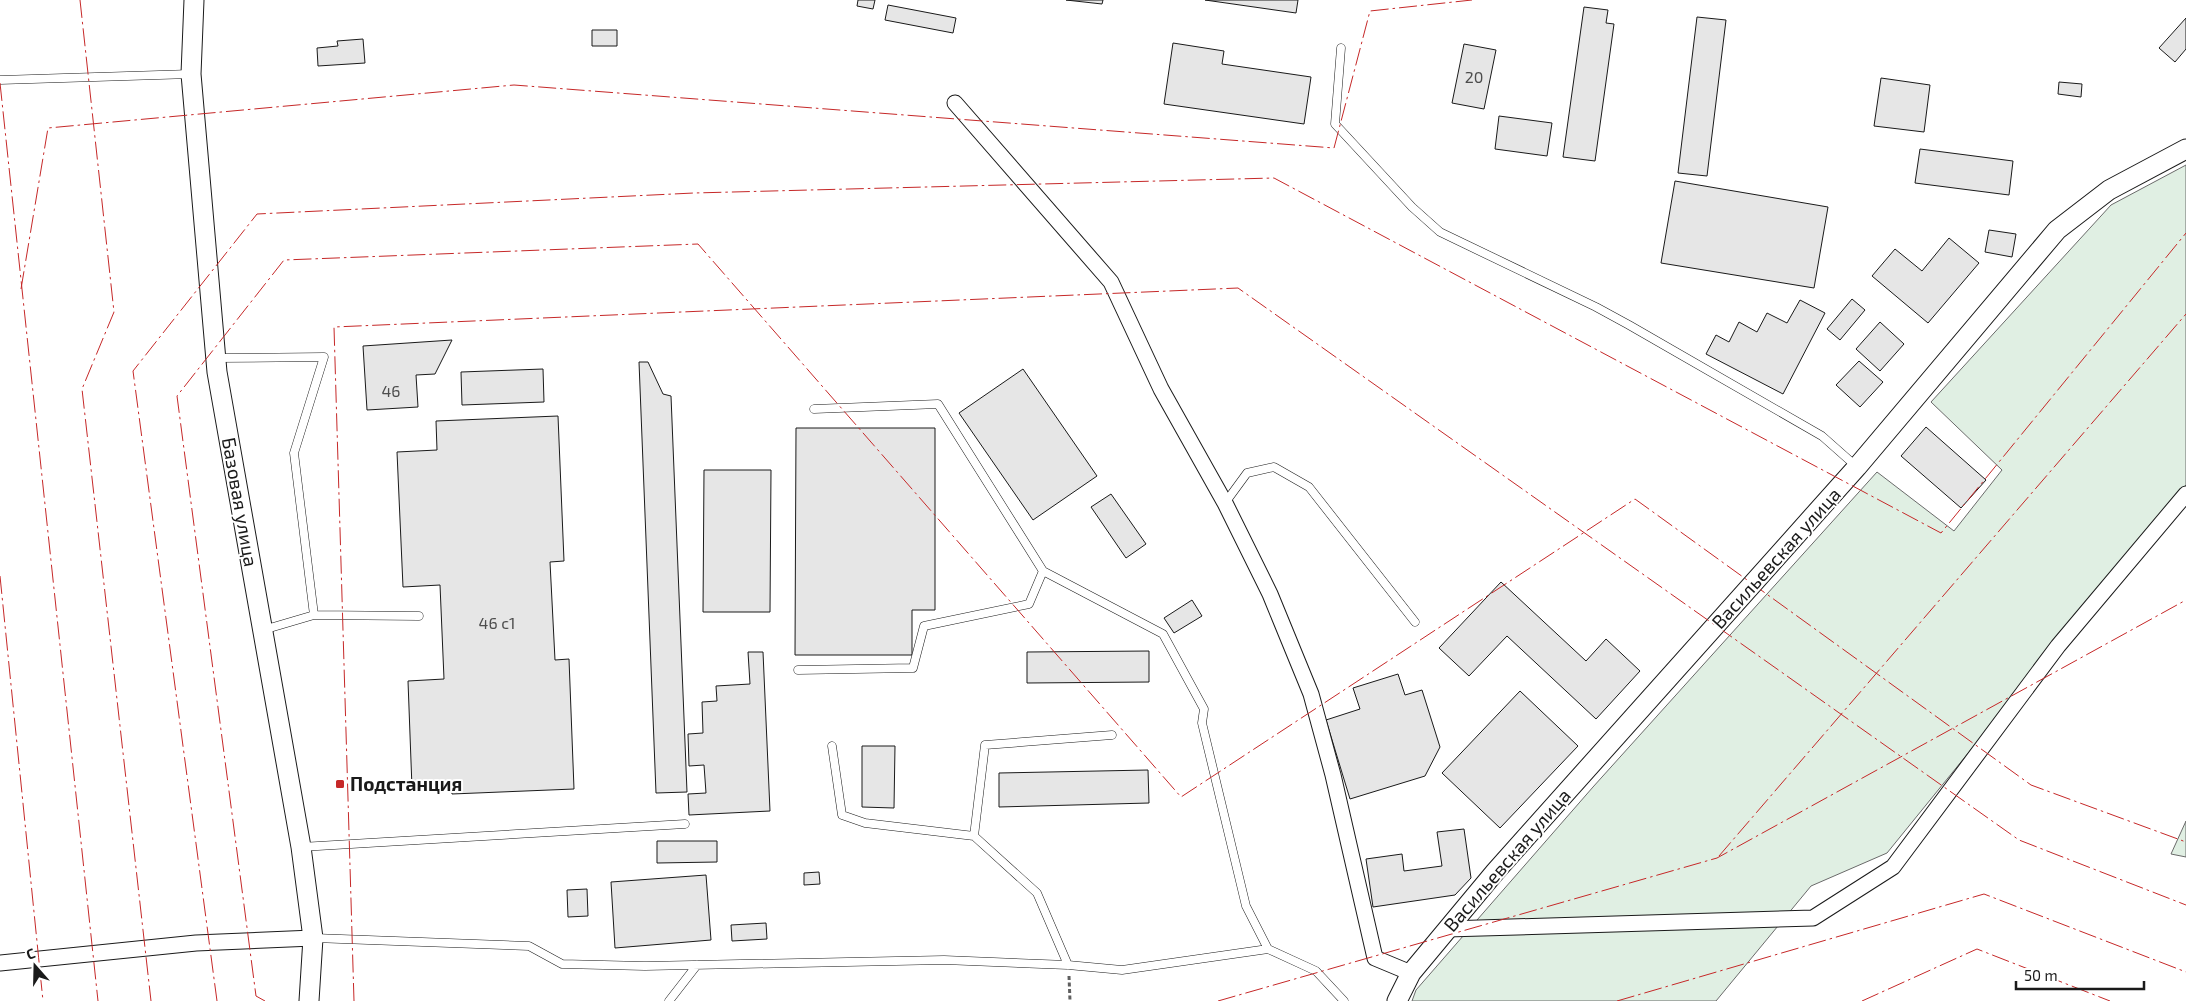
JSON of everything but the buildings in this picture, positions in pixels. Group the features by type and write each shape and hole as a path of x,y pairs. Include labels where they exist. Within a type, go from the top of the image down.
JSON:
{"street":[{"name":"Базовая улица","path":"194,0 191,74 216,358 301,847 313,938 310,1001"},
{"path":"954,103 1111,282 1161,389 1225,503 1270,594 1311,694 1333,775 1375,958 1411,973"},
{"name":"Васильевская улица","path":"1397,1001 1411,973 1447,929 1857,467 2058,230 2109,190 2186,149"},
{"path":"1447,929 1813,918 1893,867 2058,646 2186,494"},
{"path":"0,963 196,943 313,938"}],"lane":[{"path":"1341,48 1335,124 1412,207 1440,232 1596,307 1629,325 1822,436 1857,467"},
{"path":"0,80 191,74"},
{"path":"216,358 324,357 294,453 314,616"},
{"path":"814,409 938,404 1044,571 1163,634 1204,709 1202,723 1246,906 1268,949"},
{"path":"1225,503 1247,473 1274,467 1308,487 1415,622"},
{"path":"798,670 913,668 924,626 1029,604 1044,571"},
{"path":"263,630 314,616 418,616"},
{"path":"974,836 985,745 1112,735"},
{"path":"832,746 842,815 865,823 974,836 1037,893 1068,965"},
{"path":"301,847 685,824"},
{"path":"313,938 529,946 562,964 697,965 944,960 1068,965 1122,970 1268,949 1316,971 1344,1001"},
{"path":"669,1001 697,965"}],"path":[{"path":"1068,965 1070,1001"}],"green space":[{"path":"2186,165 2186,485 1887,853 1811,886 1716,1001 1412,1001 1416,990 1593,787 1877,472 1954,531 2002,470 1931,402 2111,205"},
{"path":"2186,821 2186,857 2171,854"}],"power":[{"path":"80,0 114,312 82,389 151,1001"},
{"path":"21,289 48,128 514,85 1334,148 1370,11 1472,0"},
{"path":"0,83 98,1001"},
{"path":"217,1001 133,371 257,214 694,193 1274,178 1941,533 2186,233"},
{"path":"265,1001 256,996 177,396 284,260 698,244 1181,797 1635,499 2031,785 2186,842"},
{"path":"354,1001 334,327 1238,288 2019,840 2186,905"},
{"path":"1719,856 2186,314"},
{"path":"0,576 43,1001"},
{"path":"1218,1001 1717,858 2186,600"},
{"path":"1617,1001 1984,894 2186,972"},
{"path":"1862,1001 1977,949 2110,1001"}],"place":[{"name":"Подстанция","path":"340,784"}]}
